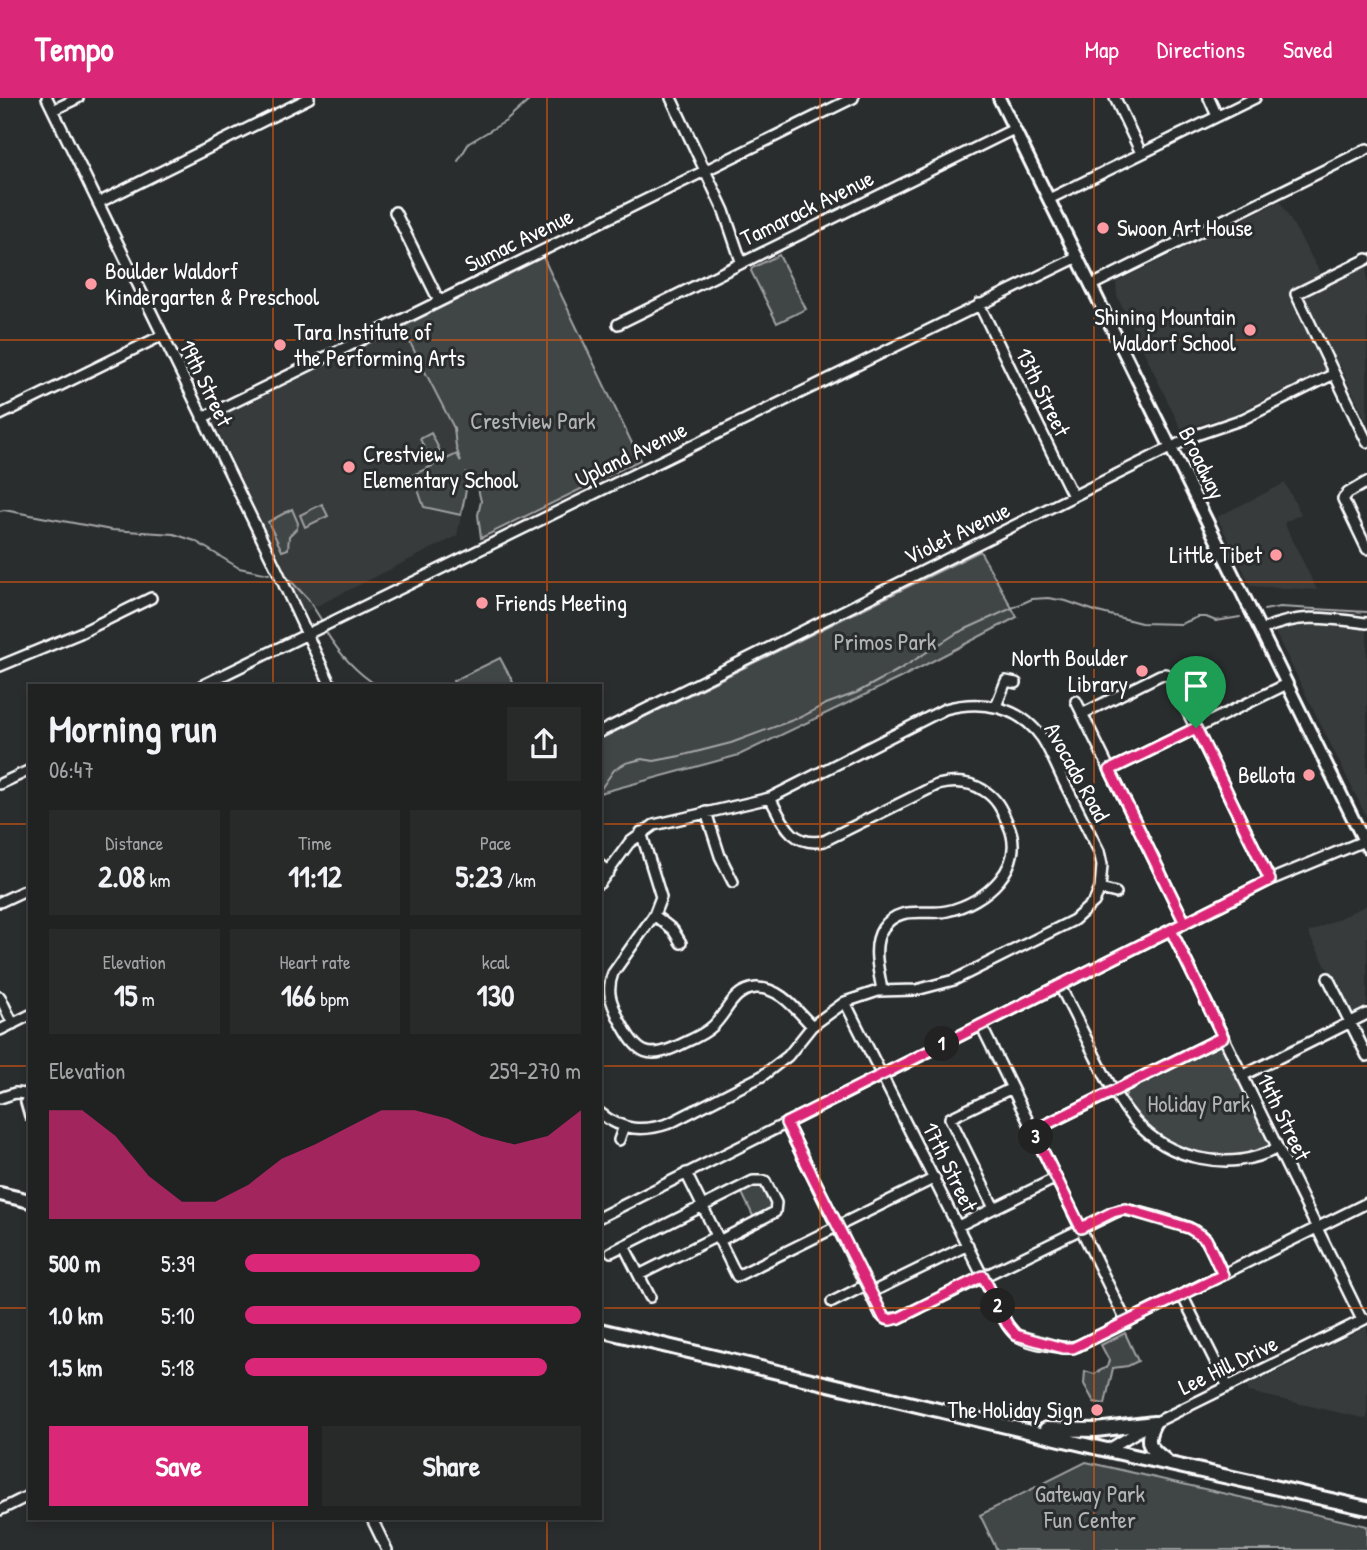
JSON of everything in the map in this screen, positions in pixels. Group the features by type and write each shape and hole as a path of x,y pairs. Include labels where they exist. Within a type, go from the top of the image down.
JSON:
{"highway":[{"path":"0,1194 28,1201"},
{"path":"602,1331 1367,1508"},
{"path":"1020,1428 1096,1430 1154,1423"},
{"path":"1154,1423 1148,1434 1150,1447 1167,1462"}],"main road":[{"name":"Broadway","path":"999,98 1365,844"}],"street":[{"name":"19th Street","path":"47,98 330,684"},
{"path":"53,110 78,98"},
{"path":"98,203 309,98"},
{"path":"671,98 732,229 741,261"},
{"name":"Sumac Avenue","path":"202,418 853,98"},
{"path":"1115,98 1141,153"},
{"path":"1209,98 1217,116"},
{"path":"1049,199 1255,98"},
{"name":"Tamarack Avenue","path":"618,324 741,261 1014,129"},
{"path":"1092,285 1367,149"},
{"path":"395,212 439,301"},
{"name":"Upland Avenue","path":"205,684 1078,257"},
{"path":"1367,259 1296,294 1367,442"},
{"name":"13th Street","path":"979,304 1073,496"},
{"path":"0,415 162,336"},
{"name":"Violet Avenue","path":"602,731 1170,447 1243,419 1334,374"},
{"path":"1367,482 1343,499 1367,549"},
{"path":"0,666 80,633 152,598"},
{"path":"1261,630 1289,620 1317,617 1367,623"},
{"path":"1082,714 1165,674 1171,677 1270,880"},
{"path":"996,706 1006,681 1016,683"},
{"path":"1110,770 1287,684"},
{"path":"1076,701 1185,923"},
{"name":"Avocado Road","path":"602,881 629,843 641,832 659,823 770,798 945,709 972,704 996,706 1024,720 1043,740 1098,850 1102,865 1100,889"},
{"path":"0,784 28,771"},
{"path":"770,798 791,833 806,842 815,843 937,785 974,785 993,797 1000,806 1013,840 1011,862 1006,873 991,890 956,908 933,912 910,911 892,918 883,928 877,949 882,990"},
{"path":"706,812 720,856 733,882"},
{"path":"641,832 660,889 660,905 613,973 609,984 612,1003 632,1042 649,1053 666,1052 703,1034 719,1020 732,999 740,993 758,988 781,995 812,1026"},
{"path":"602,1216 1270,880 1365,844"},
{"path":"602,866 609,872"},
{"path":"0,902 28,889"},
{"path":"602,1114 624,1126 642,1130 670,1123 762,1076 802,1043 812,1026 845,1002 882,990 916,990 954,980 1074,920 1094,902 1100,889 1116,893"},
{"path":"654,915 673,930 681,943"},
{"name":"14th Street","path":"1171,930 1364,1319"},
{"path":"1328,978 1367,1056"},
{"path":"1060,985 1113,1092 1125,1111 1144,1132 1184,1154 1212,1160 1257,1158 1278,1149"},
{"path":"0,997 13,1024"},
{"name":"17th Street","path":"845,1002 1007,1324 1014,1333 1023,1338 1073,1348 1367,1203"},
{"path":"1242,1076 1367,1014"},
{"path":"0,1030 28,1016"},
{"path":"981,1025 1127,1323"},
{"path":"1033,1131 1223,1037"},
{"path":"994,1208 950,1118 1012,1088"},
{"path":"0,1098 28,1091"},
{"path":"786,1123 880,1314 886,1319 899,1318 1123,1209 1195,1230 1203,1236 1223,1275"},
{"path":"619,1140 624,1126"},
{"path":"686,1173 737,1276 934,1178"},
{"path":"958,1226 1056,1178"},
{"path":"611,1252 756,1180 765,1181 770,1187 777,1206 773,1214 639,1275"},
{"path":"832,1302 968,1245"},
{"path":"624,1246 650,1297"},
{"path":"1182,1295 1228,1387"},
{"name":"Lee Hill Drive","path":"1107,1450 1154,1423 1364,1319"},
{"path":"0,1510 28,1496"},
{"path":"372,1520 387,1550"}],"shaded area":[{"name":"Shining Mountain Waldorf School","path":"1280,201 1327,285 1367,267 1367,422 1339,364 1230,416 1181,429 1117,296 1116,282"},
{"name":"Crestview Elementary School","path":"402,327 454,428 457,454 468,480 457,536 305,612 213,420"},
{"path":"1285,483 1301,514 1284,523 1317,590 1251,586 1217,517"},
{"path":"1331,621 1367,628 1367,818 1274,630"},
{"path":"1367,905 1367,1008 1353,1016 1308,933"},
{"path":"1367,1327 1367,1419 1249,1392 1247,1386"}],"green space":[{"path":"779,255 806,309 777,323 751,271 752,268"},
{"name":"Crestview Park","path":"543,257 640,460 481,538 478,515 481,501 477,485 467,474 461,515 424,507 413,475 457,454 461,462 454,428 402,327"},
{"path":"431,433 442,455 431,461 420,439"},
{"path":"322,504 328,516 305,527 300,515"},
{"path":"292,509 298,523 297,528 289,536 288,549 282,551 268,522"},
{"name":"Primos Park","path":"980,551 1017,617 900,678 739,755 602,792 602,738"},
{"path":"500,658 514,684 454,684 453,681"},
{"name":"Holiday Park","path":"1216,1044 1223,1045 1272,1147 1230,1155 1190,1150 1171,1143 1154,1132 1124,1100 1127,1091"},
{"path":"757,1183 767,1189 773,1208 755,1220 741,1191"},
{"path":"1125,1333 1138,1361 1128,1366 1113,1368 1105,1404 1094,1402 1084,1384 1085,1371 1094,1374 1107,1367 1109,1360 1101,1345"},
{"name":"Gateway Park Fun Center","path":"1086,1462 1367,1526 1367,1550 997,1550 980,1515"}],"waterway":[{"path":"458,161 469,143 506,121 532,98"},
{"path":"0,511 111,530 174,534 195,541 239,568 269,574"},
{"path":"287,577 308,599 322,621"},
{"path":"602,787 614,770 626,763 642,759 654,761 731,743 856,693 957,633 1032,599 1066,601 1141,623 1181,624 1198,617 1216,621 1240,617"},
{"path":"1264,610 1280,607 1367,612"},
{"path":"326,632 349,662 375,684"}],"place":[{"name":"Swoon Art House","path":"1103,228"},
{"name":"Boulder Waldorf Kindergarten & Preschool","path":"91,284"},
{"name":"Shining Mountain Waldorf School","path":"1250,330"},
{"name":"Tara Institute of the Performing Arts","path":"280,345"},
{"name":"Crestview Elementary School","path":"349,467"},
{"name":"Little Tibet","path":"1276,555"},
{"name":"Friends Meeting","path":"482,603"},
{"name":"North Boulder Library","path":"1142,671"},
{"name":"Bellota","path":"1309,775"},
{"name":"The Holiday Sign","path":"1097,1410"}],"route":[{"path":"1196,728 1110,770 1185,923 1171,930 1223,1037 1033,1131 1081,1228 1125,1209 1189,1228 1206,1239 1223,1275 1073,1348 1027,1340 1016,1335 1007,1324 983,1276 899,1318 884,1318 786,1123 945,1043 989,1021 1185,923 1270,880 1196,728"}]}
